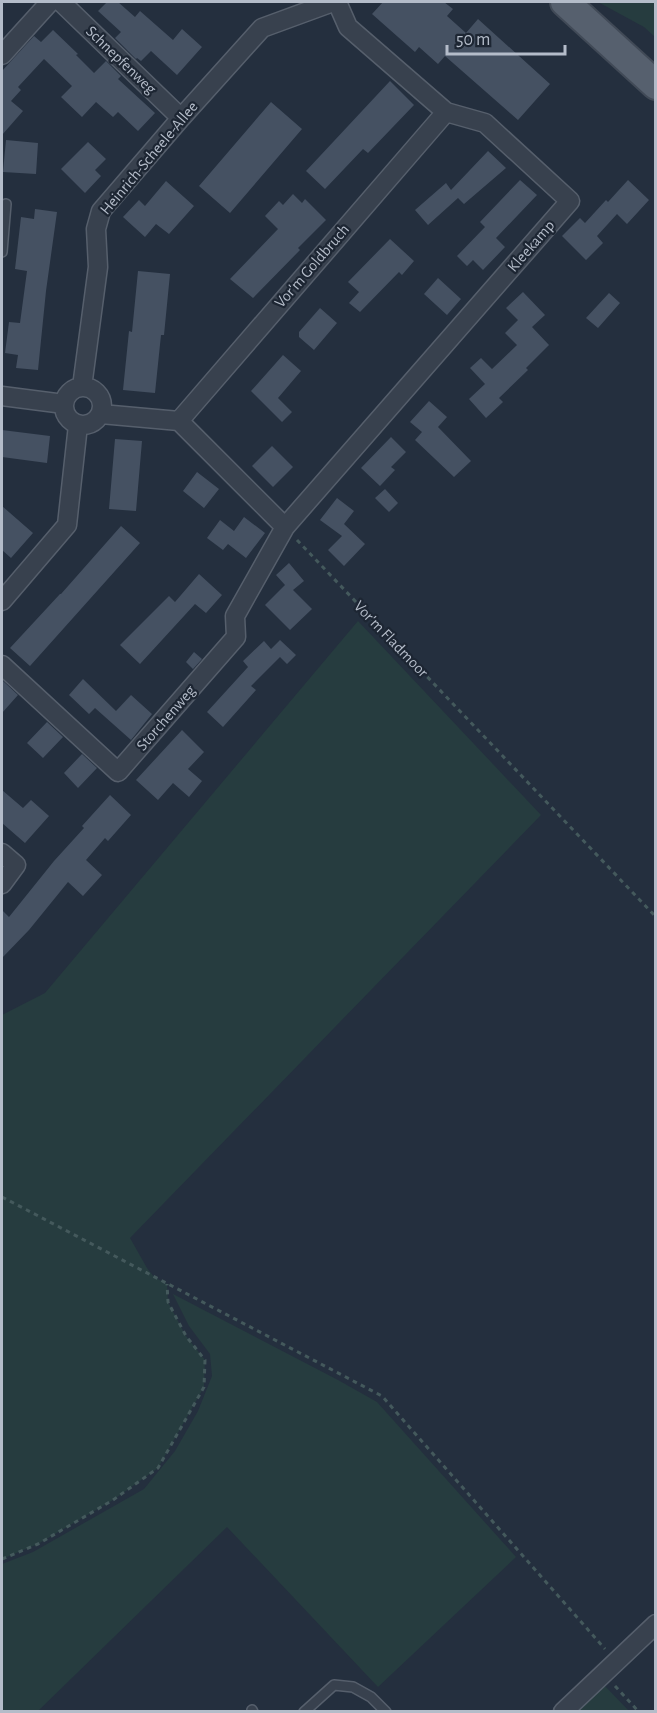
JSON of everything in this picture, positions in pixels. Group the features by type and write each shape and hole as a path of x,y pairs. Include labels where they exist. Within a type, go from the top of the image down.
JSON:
{"main road":[{"path":"565,2 656,85"}],"street":[{"path":"2,55 50,2"},
{"name":"Schnepfenweg","path":"61,2 181,118"},
{"name":"Heinrich-Scheele-Allee","path":"82,387 98,267 96,229 101,211 262,28 335,2"},
{"name":"Kleekamp","path":"285,527 570,201 485,123 446,112 348,27 335,2"},
{"name":"Vor'm Goldbruch","path":"179,421 446,112"},
{"path":"82,387 89,388 98,394 101,400 101,414 88,425 72,423 64,411 64,404 69,393 82,387"},
{"path":"2,396 64,404"},
{"path":"101,414 179,421 285,527"},
{"path":"2,601 67,525 78,425"},
{"name":"Storchenweg","path":"2,665 118,772 236,637 235,616 285,527"},
{"path":"2,853 16,865 2,884"},
{"path":"563,1712 656,1624"}],"lane":[{"path":"2,252 6,204"},
{"path":"304,1712 334,1685 353,1687 371,1697 387,1712"}],"path":[{"name":"Vor'm Fladmoor","path":"285,527 656,917"},
{"path":"2,1197 382,1396 610,1668 639,1712"},
{"path":"2,1559 38,1544 113,1500 158,1468 204,1387 205,1360 186,1336 168,1302 167,1284"}],"green space":[{"path":"598,2 655,2 655,37 644,27"},
{"path":"358,621 541,815 130,1238 154,1277 167,1284 168,1302 186,1336 205,1360 204,1387 158,1468 113,1500 38,1544 2,1559 2,1015 45,993"},
{"path":"173,1294 377,1402 516,1557 378,1687 227,1527 38,1711 2,1711 2,1564 33,1552 144,1489 175,1451 198,1411 212,1376 210,1354 189,1326"},
{"path":"603,1684 629,1711 572,1712"}],"building":[{"path":"107,2 118,2 135,17 140,11 173,40 182,29 202,47 177,75 151,51 141,61 136,59 115,38 121,32 98,11"},
{"path":"383,2 444,2 453,9 447,16 466,33 478,19 550,84 518,120 445,56 438,64 419,47 415,52 372,14"},
{"path":"53,30 94,73 106,61 121,76 118,79 155,113 138,131 118,112 113,117 96,102 82,117 61,97 72,86 44,59 18,87 21,90 11,101 23,111 2,135 2,71 34,36 41,42"},
{"path":"390,81 414,105 368,153 363,149 325,189 306,171"},
{"path":"271,102 302,129 230,213 199,186"},
{"path":"6,140 38,143 36,174 3,172"},
{"path":"88,142 106,159 95,170 101,176 85,193 61,169"},
{"path":"488,151 506,168 464,204 458,198 428,225 415,210 446,183 451,190"},
{"path":"520,180 537,195 496,238 505,247 483,270 473,260 467,266 457,256 485,227 480,222"},
{"path":"628,180 649,200 627,224 617,214 597,236 603,243 586,260 562,236 580,218 585,223"},
{"path":"166,181 194,206 169,234 156,224 145,237 123,217 139,200 145,206"},
{"path":"293,194 302,203 305,199 326,220 253,298 230,279 278,229 265,216 279,201 283,205"},
{"path":"35,209 57,212 38,370 16,368 18,355 5,353 9,322 20,323 27,271 15,269 21,217 34,219"},
{"path":"390,239 414,261 402,275 399,272 360,312 349,303 359,292 348,282"},
{"path":"138,271 170,274 155,393 123,390"},
{"path":"438,278 461,299 447,315 424,294"},
{"path":"523,292 545,315 532,327 549,345 526,368 528,370 499,398 503,402 486,418 469,399 485,384 470,368 481,358 492,369 517,345 505,333 518,320 506,308"},
{"path":"609,293 620,303 598,328 586,318"},
{"path":"320,308 337,323 314,350 299,337 299,332"},
{"path":"283,355 301,371 278,398 292,412 282,422 251,391"},
{"path":"429,401 447,417 438,427 471,461 454,477 415,440 422,432 410,422"},
{"path":"2,430 50,436 47,463 2,457"},
{"path":"391,437 406,452 391,467 395,470 380,486 361,468"},
{"path":"115,439 142,441 136,511 109,509"},
{"path":"272,446 293,467 273,487 252,466"},
{"path":"197,472 219,489 204,508 183,491"},
{"path":"385,489 398,503 389,512 375,498"},
{"path":"337,498 354,511 344,524 365,544 344,566 328,550 342,536 320,520"},
{"path":"2,506 33,533 11,558 2,550"},
{"path":"244,517 265,533 246,558 228,544 223,550 207,538 220,520 234,531"},
{"path":"121,526 140,543 30,666 10,648"},
{"path":"289,563 304,581 293,590 312,609 290,630 265,605 285,585 276,575"},
{"path":"199,574 222,595 206,613 195,604 140,664 120,645 169,596 175,602"},
{"path":"280,640 296,655 287,664 280,657 251,686 256,690 223,727 207,712 248,667 243,661 264,641 271,649"},
{"path":"194,652 202,659 193,669 186,662"},
{"path":"83,679 116,711 131,695 152,714 131,740 95,708 89,714 69,695"},
{"path":"2,680 18,695 2,713"},
{"path":"47,722 63,737 43,758 27,743"},
{"path":"182,730 204,752 188,769 202,781 189,797 173,783 158,800 136,780"},
{"path":"82,754 97,768 78,788 64,773"},
{"path":"2,790 23,808 31,800 49,816 25,843 2,823"},
{"path":"110,795 131,815 108,841 105,838 86,860 102,875 83,896 68,882 29,930 2,958 2,910 9,917"}]}
